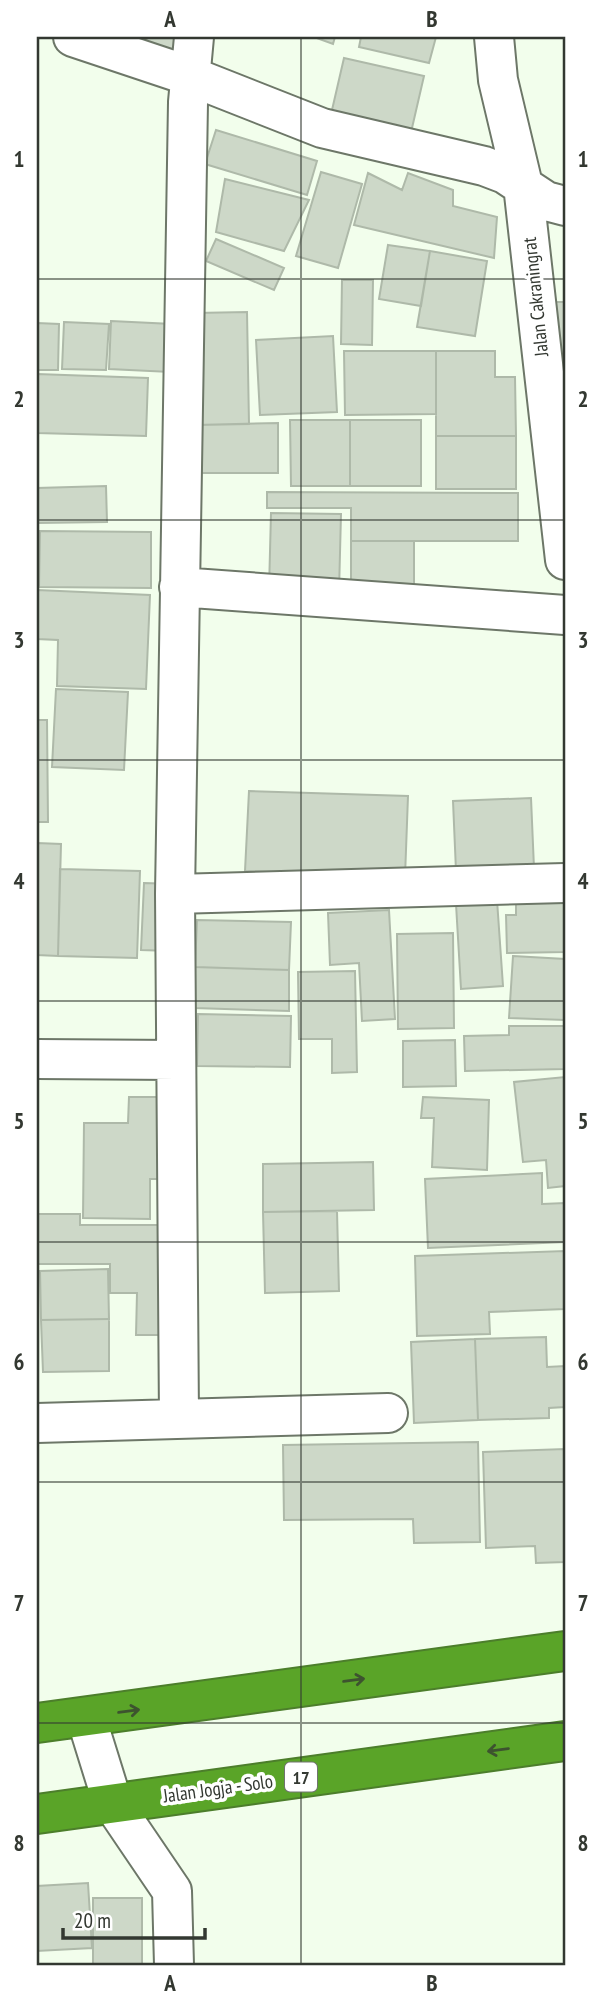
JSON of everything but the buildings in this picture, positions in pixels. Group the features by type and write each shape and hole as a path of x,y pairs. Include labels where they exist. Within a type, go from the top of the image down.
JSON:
{"highway":[{"path":"37,1723 565,1651"},
{"name":"Jalan Jogja - Solo","path":"37,1814 565,1741"}],"street":[{"path":"73,37 190,76 322,128 484,166 505,174 545,201 565,206"},
{"path":"179,1418 176,894 179,587 188,102 194,37"},
{"name":"Jalan Cakraningrat","path":"494,37 498,80 523,185 565,560"},
{"path":"179,587 565,615"},
{"path":"176,894 565,883"},
{"path":"37,1059 176,1060"},
{"path":"37,1423 388,1413"},
{"path":"86,1717 113,1804 172,1891 174,1965"}]}
